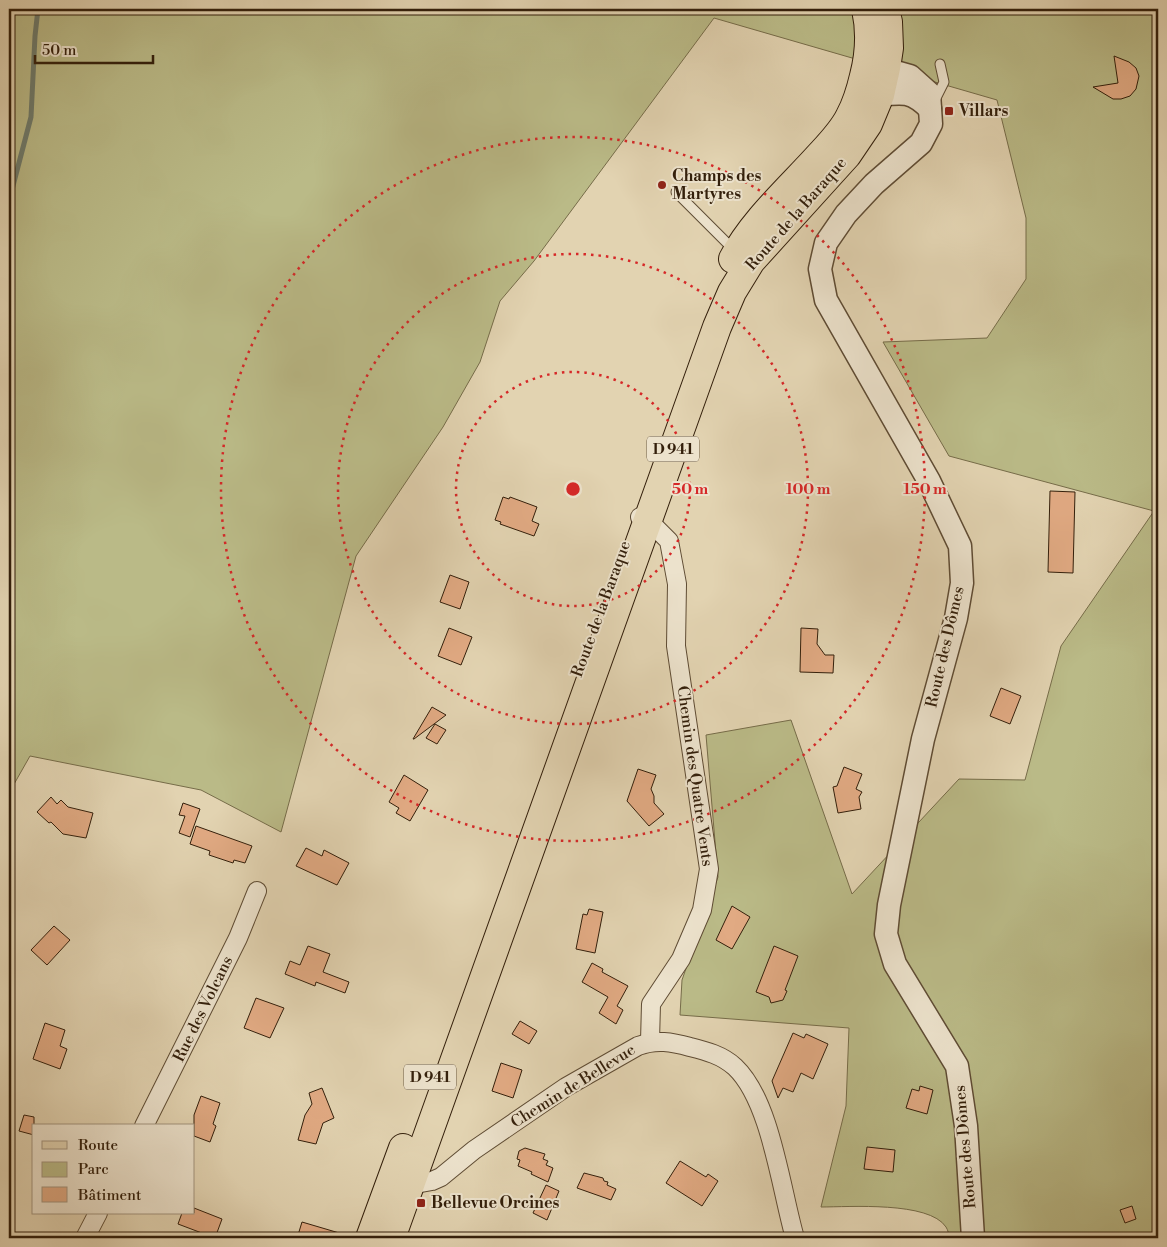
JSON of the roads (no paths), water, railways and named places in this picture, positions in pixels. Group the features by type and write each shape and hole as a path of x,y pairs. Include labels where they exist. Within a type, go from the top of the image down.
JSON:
{"main road":[{"name":"Route de la Baraque","path":"391,1238 400,1184 487,925 717,327 732,292 751,261 847,155 868,124 870,25 866,9"},
{"name":"Route de la Baraque","path":"642,518 716,292 736,252 759,221 828,146 870,92 882,68 888,48 888,22 885,9"},
{"name":"Route de la Baraque","path":"370,1238 400,1184"}],"street":[{"name":"Route de la Baraque","path":"878,9 882,26 882,68"},
{"name":"Route des Dômes","path":"882,68 910,76 929,93 932,124 922,143 874,184 846,214 826,243 820,269 826,300 929,481 960,546 962,583 956,618 923,739 889,905 886,934 895,964 957,1066 966,1126 973,1238"},
{"path":"870,92 903,92 923,101 931,110"},
{"name":"Chemin des Quatre Vents","path":"642,518 669,541 677,584 676,646 709,869 702,910 681,959 651,1004 650,1041"},
{"name":"Rue des Volcans","path":"145,1124 238,938 257,890"},
{"name":"Chemin de Bellevue","path":"400,1184 432,1181 441,1177 474,1150 566,1087 638,1046 650,1041 680,1044 710,1052 735,1067 755,1094 767,1127 795,1238"},
{"path":"85,1238 97,1214"}],"lane":[{"path":"931,110 944,82 940,64"},
{"path":"676,192 736,252"}],"waterway":[{"path":"9,201 31,117 38,9"}],"place":[{"name":"Villars","path":"949,111"},
{"name":"Champs des Martyres","path":"662,185"},
{"name":"Bellevue Orcines","path":"421,1203"}]}
